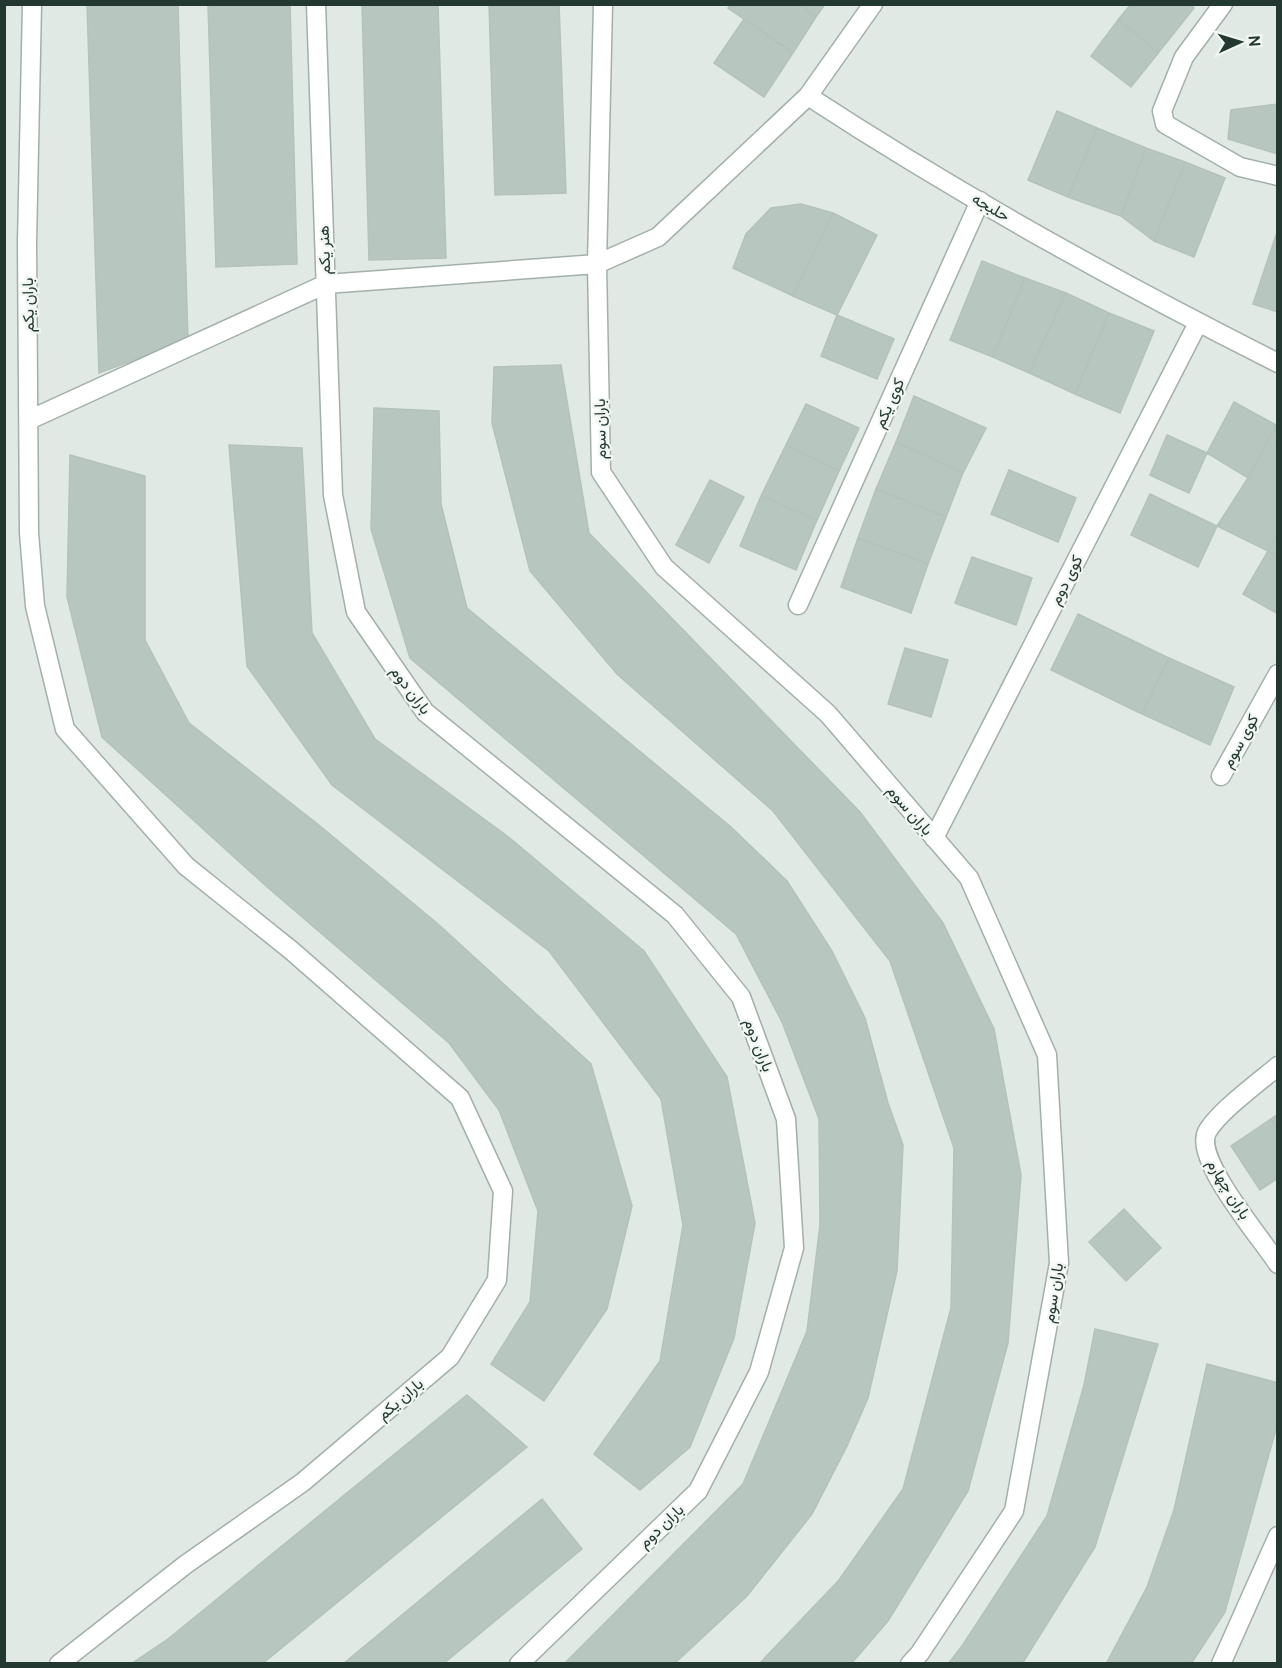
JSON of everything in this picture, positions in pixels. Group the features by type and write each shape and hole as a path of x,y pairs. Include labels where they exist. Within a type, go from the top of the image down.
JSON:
{"street":[{"name":"باران یکم","path":"32,4 27,243 29,533 35,606 66,729 186,866 292,951 460,1098 503,1191 497,1280 450,1356 303,1482 185,1565 59,1664"},
{"name":"هنر یکم","path":"316,4 333,495"},
{"name":"باران سوم","path":"603,4 597,264 601,472 664,567 828,714 969,878 1047,1055 1059,1263 1014,1511 920,1653 910,1664"},
{"path":"29,420 326,284 597,264 658,237 807,96 873,4"},
{"path":"1223,4 1184,57 1161,111 1165,124 1240,167 1278,176"},
{"name":"حلبجه","path":"807,96 980,201 1198,323 1278,363"},
{"name":"کوی یکم","path":"798,605 980,201"},
{"name":"کوی دوم","path":"934,838 1198,323"},
{"name":"باران دوم","path":"333,495 356,612 425,712 675,915 741,997 786,1119 794,1248 759,1372 698,1491 519,1664"},
{"name":"کوی سوم","path":"1221,776 1278,674"},
{"name":"باران چهارم","path":"1278,1066 1213,1123 1205,1135 1207,1156 1226,1191 1278,1264"},
{"path":"1221,1664 1278,1536"}],"building":[{"path":"87,4 178,4 188,340 99,373"},
{"path":"208,4 290,4 297,264 216,267"},
{"path":"362,4 438,4 446,258 369,260"},
{"path":"489,4 559,4 566,193 495,195"},
{"path":"731,4 799,4 816,17 793,53 728,8"},
{"path":"799,4 825,4 816,17"},
{"path":"1131,4 1191,4 1194,8 1159,52 1118,20"},
{"path":"744,19 793,53 764,97 714,63"},
{"path":"1118,20 1159,52 1131,87 1091,56"},
{"path":"1278,104 1278,154 1228,139 1231,110"},
{"path":"1057,111 1097,128 1068,197 1028,180"},
{"path":"1097,128 1146,148 1121,216 1068,197"},
{"path":"1146,148 1185,162 1154,241 1121,216"},
{"path":"1185,162 1225,178 1194,257 1154,241"},
{"path":"801,204 833,213 793,296 733,268 746,234 771,208"},
{"path":"833,213 877,235 837,315 793,296"},
{"path":"1276,235 1278,236 1278,312 1253,304"},
{"path":"982,261 1025,278 993,357 950,340"},
{"path":"1025,278 1066,293 1029,373 993,357"},
{"path":"1066,293 1109,313 1075,394 1029,373"},
{"path":"1109,313 1154,331 1120,413 1075,394"},
{"path":"837,315 894,339 877,379 821,356"},
{"path":"561,365 589,533 860,812 943,923 994,1029 1021,1175 1008,1343 968,1491 888,1621 851,1664 759,1664 839,1580 903,1489 951,1308 954,1148 890,961 773,811 617,674 530,571 492,423 494,367"},
{"path":"914,396 986,428 963,473 896,442"},
{"path":"1234,402 1276,425 1248,478 1207,453"},
{"path":"806,404 859,428 839,471 786,445"},
{"path":"374,408 439,411 441,504 467,608 731,827 787,881 832,951 865,1018 888,1103 903,1145 897,1271 868,1398 847,1446 812,1514 747,1596 674,1664 564,1664 743,1484 807,1331 820,1225 819,1119 782,1022 736,934 410,658 371,529"},
{"path":"1276,425 1278,533 1268,551 1217,526 1248,478"},
{"path":"1167,435 1207,453 1189,493 1150,475"},
{"path":"896,442 963,473 946,517 876,489"},
{"path":"229,445 302,448 312,633 375,739 511,839 644,951 727,1077 755,1223 734,1338 690,1447 640,1490 594,1454 660,1361 683,1225 661,1099 549,951 332,785 247,666"},
{"path":"786,445 839,471 817,520 761,496"},
{"path":"70,455 145,476 145,640 189,723 320,826 438,924 591,1064 632,1206 607,1309 544,1401 491,1364 530,1302 538,1211 499,1110 449,1043 266,886 102,737 67,597"},
{"path":"1009,470 1076,498 1058,542 991,514"},
{"path":"710,480 744,497 709,563 676,545"},
{"path":"876,489 946,517 928,564 858,538"},
{"path":"1150,494 1217,526 1198,567 1131,535"},
{"path":"761,496 817,520 796,570 740,546"},
{"path":"1278,533 1278,557 1268,551"},
{"path":"858,538 928,564 911,613 841,587"},
{"path":"1268,551 1278,557 1278,614 1243,594"},
{"path":"972,557 1032,578 1016,625 955,603"},
{"path":"1078,614 1169,658 1142,714 1051,670"},
{"path":"905,648 948,660 931,717 888,704"},
{"path":"1169,658 1234,687 1210,745 1142,714"},
{"path":"1278,1114 1278,1129 1271,1119"},
{"path":"1271,1119 1278,1129 1278,1178 1260,1190 1231,1146"},
{"path":"1124,1209 1161,1248 1126,1281 1089,1242"},
{"path":"1095,1329 1158,1344 1095,1547 1022,1664 948,1664 1047,1516 1084,1385"},
{"path":"1207,1364 1278,1383 1278,1422 1225,1612 1191,1664 1106,1664 1147,1587 1174,1510"},
{"path":"467,1395 527,1447 262,1664 131,1664 168,1639"},
{"path":"542,1499 582,1549 443,1664 343,1664"}]}
